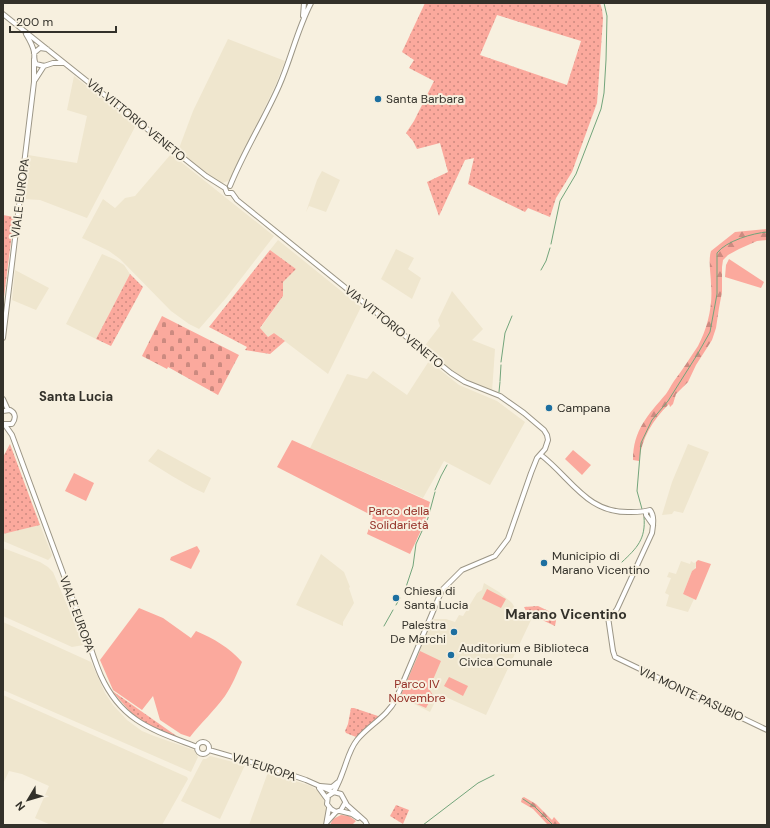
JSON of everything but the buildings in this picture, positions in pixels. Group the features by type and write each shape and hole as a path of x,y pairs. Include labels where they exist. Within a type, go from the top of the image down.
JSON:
{"street":[{"path":"302,20 304,3"},
{"path":"225,188 226,186 230,186 279,86 302,20 311,3"},
{"name":"VIA VITTORIO VENETO","path":"3,14 206,176 225,188 227,193 232,193"},
{"name":"VIA VITTORIO VENETO","path":"23,30 28,37 34,53 34,59"},
{"path":"34,53 40,48 49,50 52,57 46,66"},
{"path":"34,59 38,66 46,66 57,62 67,65"},
{"name":"VIALE EUROPA","path":"3,338 34,82 34,59"},
{"name":"VIALE EUROPA","path":"34,82 46,66"},
{"name":"VIA VITTORIO VENETO","path":"230,186 233,188 232,193 237,200 451,373 465,382 500,396 524,413 544,430 548,440 541,455"},
{"path":"3,399 8,410 3,411"},
{"name":"VIALE EUROPA","path":"8,410 12,411 15,419 12,424 12,434"},
{"path":"4,424 12,424"},
{"name":"VIALE EUROPA","path":"4,424 12,434 90,650 110,693 126,713 138,722 197,747"},
{"path":"367,825 365,821 345,803 341,794 340,789 342,776 350,750 361,736 384,717 392,706 402,687 440,594 446,585 462,570 496,555 508,539 531,473 537,458 541,455"},
{"name":"VIA MONTE PASUBIO","path":"541,455 590,501 600,507 613,511 646,511 646,515 653,525 651,535 617,609 612,616 608,617 613,650 616,657 767,730"},
{"path":"201,743 206,743 209,745 209,750 207,753 201,754 198,752 197,747 201,743"},
{"name":"VIA EUROPA","path":"209,750 268,767 341,794"},
{"path":"318,786 332,787 342,776"},
{"path":"327,800 328,796 334,792 342,776"},
{"path":"318,786 327,800 329,808 327,824"},
{"path":"327,824 343,808 345,803"},
{"path":"329,808 338,812 352,814 367,825"}],"shaded area":[{"path":"228,39 285,61 276,84 231,178 222,183 216,182 178,151 193,111"},
{"path":"74,76 136,125 87,218 40,200 23,199 28,155 77,163 87,116 67,110"},
{"path":"171,154 274,236 226,298 199,329 189,324 171,311 120,259 109,251 82,238 103,199 115,208 125,198 135,196"},
{"path":"322,171 340,180 326,212 309,206 306,212 317,180"},
{"path":"278,240 361,307 328,374 274,333 268,337 260,329 283,296 283,282 296,269 270,250"},
{"path":"396,249 414,258 408,269 421,278 412,299 381,279"},
{"path":"102,254 124,265 130,274 96,339 66,324"},
{"path":"15,270 49,288 36,310 12,300"},
{"path":"452,291 483,329 472,340 495,349 492,392 463,379 423,348 440,326 438,320"},
{"path":"429,361 459,385 497,401 525,422 490,485 444,461 423,498 310,448 347,374 367,379 373,371 407,395"},
{"path":"688,444 709,452 683,513 674,511 672,514 662,515 672,482"},
{"path":"158,449 211,478 204,493 148,461"},
{"path":"40,525 52,555 48,560 3,541 3,534"},
{"path":"3,548 40,562 53,572 84,645 72,647 3,616"},
{"path":"321,554 344,572 350,587 349,588 354,603 343,622 343,626 296,605"},
{"path":"681,561 690,564 691,561 694,563 696,562 697,565 692,571 683,594 694,599 688,612 666,606 669,595 665,593 671,578 667,577 669,572 676,574"},
{"path":"484,583 499,592 512,603 516,610 531,620 486,715 439,694 430,712 400,697 432,619 446,619 455,622 459,615 463,616 477,593 482,590"},
{"path":"3,622 91,662 105,693 113,705 127,720 142,731 194,750 198,757 191,772 3,690"},
{"path":"3,695 187,777 188,779 162,825 51,825 35,818 49,786 22,774 9,771 3,784"},
{"path":"210,756 245,765 220,819 181,801 203,759"},
{"path":"268,772 311,786 322,794 327,813 323,825 249,825"}],"green space":[{"path":"425,3 600,3 603,19 597,103 572,172 556,198 550,217 528,208 525,212 468,184 474,158 465,160 439,216 427,182 448,172 440,143 417,149 413,141 406,133 414,121 434,81 409,68 414,60 402,52","holes":["497,15 581,41 567,85 480,55"]},
{"path":"3,215 14,217 4,297 3,296"},
{"path":"767,229 767,240 757,241 739,249 728,255 723,260 722,292 716,328 712,340 696,365 688,382 676,394 673,404 670,407 669,404 653,423 645,437 640,452 639,461 633,460 634,449 639,431 698,346 705,331 711,300 711,251 735,232"},
{"path":"270,250 296,269 283,282 283,296 260,328 268,337 274,333 285,341 270,354 245,350 247,347 209,327"},
{"path":"729,259 764,282 761,288 725,277 726,265"},
{"path":"130,274 143,287 111,346 96,339"},
{"path":"162,316 239,355 218,395 168,367 167,369 142,356"},
{"name":"Parco della Solidarietà","path":"292,440 430,502 424,524 410,554 367,534 373,516 277,467"},
{"path":"10,444 40,525 3,534 3,457"},
{"path":"573,450 591,465 582,475 565,459"},
{"path":"74,473 94,483 86,501 65,491"},
{"path":"197,546 200,551 191,569 170,560 171,557"},
{"path":"698,560 711,564 696,600 683,594 692,571 696,568 696,562"},
{"path":"487,589 506,599 501,608 482,599"},
{"path":"538,606 557,615 555,626 527,613 524,607"},
{"path":"139,608 163,618 191,638 196,631 209,637 221,644 242,662 225,696 190,737 181,734 160,720 153,696 142,710 113,690 100,660"},
{"name":"Parco IV Novembre","path":"420,651 441,661 429,689 433,695 426,708 400,697"},
{"path":"449,677 468,686 463,696 444,686"},
{"path":"111,690 178,737 152,728 134,716"},
{"path":"351,708 381,717 356,737 346,733 345,731"},
{"path":"524,797 536,804 552,820 554,817 561,825 548,825 533,809 521,802 522,798"},
{"path":"396,805 409,810 403,824 390,816"},
{"path":"341,815 349,816 356,821 352,825 330,825 333,819"}],"waterway":[{"path":"551,244 560,201 576,174 601,109 604,93 606,60 607,16 604,3"},
{"path":"642,509 637,491 641,443 652,420 668,401 710,332 717,294 717,253 733,241 740,238 767,232"},
{"path":"541,270 546,261 550,248"},
{"path":"501,362 505,333 512,316"},
{"path":"500,381 501,365"},
{"path":"499,392 500,382"},
{"path":"435,490 447,465"},
{"path":"404,593 413,566 416,544 428,518 435,492"},
{"path":"622,562 632,552 642,537 644,531 644,517"},
{"path":"396,605 400,598"},
{"path":"384,626 393,610"},
{"path":"423,825 478,783 494,775"},
{"path":"523,799 535,807 553,825"}],"place":[{"name":"Santa Barbara","path":"378,99"},
{"name":"Campana","path":"549,408"},
{"name":"Municipio di Marano Vicentino","path":"544,563"},
{"name":"Chiesa di Santa Lucia","path":"396,598"},
{"name":"Palestra De Marchi","path":"454,632"},
{"name":"Auditorium e Biblioteca Civica Comunale","path":"451,655"}],"district":[{"name":"Santa Lucia","path":"76,396"},
{"name":"Marano Vicentino","path":"566,614"}]}
